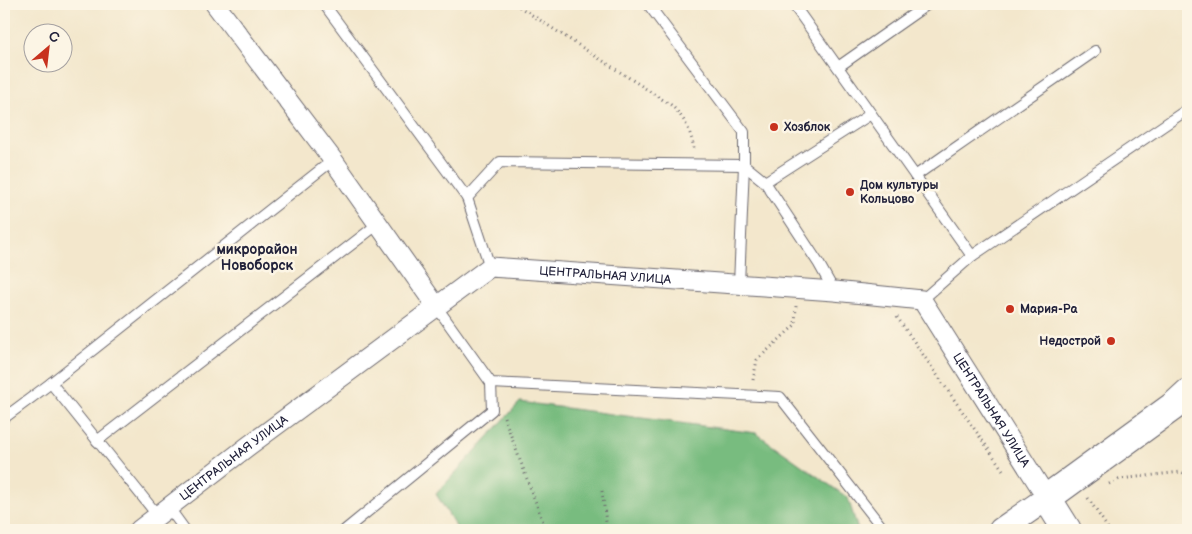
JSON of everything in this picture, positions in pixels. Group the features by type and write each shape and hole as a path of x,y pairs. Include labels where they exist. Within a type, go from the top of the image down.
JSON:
{"main road":[{"path":"1067,530 1047,498 1175,405 1188,393"}],"street":[{"path":"215,4 333,160 436,306"},
{"name":"ЦЕНТРАЛЬНАЯ УЛИЦА","path":"139,530 490,267 834,291 922,300 1047,498"},
{"path":"1000,530 1047,498"}],"lane":[{"path":"324,4 467,198 490,267"},
{"path":"648,4 744,132 739,284"},
{"path":"793,4 972,256"},
{"path":"838,67 928,4"},
{"path":"915,176 1095,51"},
{"path":"922,300 972,256 1188,109"},
{"path":"765,182 870,114"},
{"path":"4,418 333,160"},
{"path":"467,198 500,162 744,165 765,182 819,264 834,291"},
{"path":"97,440 378,224"},
{"path":"345,530 492,410 491,383 436,306"},
{"path":"51,383 97,440 163,512 185,530"},
{"path":"491,383 780,397 884,530"}],"path":[{"path":"515,4 670,105 682,116 687,125 693,143 696,165"},
{"path":"751,396 757,360 795,325 796,303 805,304"},
{"path":"896,314 1005,473"},
{"path":"491,383 546,530"},
{"path":"1103,486 1120,480 1181,472 1188,475"},
{"path":"1075,478 1109,530"},
{"path":"602,491 607,530"}],"green space":[{"path":"520,402 756,433 848,498 858,530 458,530 436,494"}],"place":[{"name":"Хозблок","path":"774,127"},
{"name":"Дом культуры Кольцово","path":"850,192"},
{"name":"Мария-Ра","path":"1010,309"},
{"name":"Недострой","path":"1111,341"}],"district":[{"name":"микрорайон Новоборск","path":"257,258"}]}
